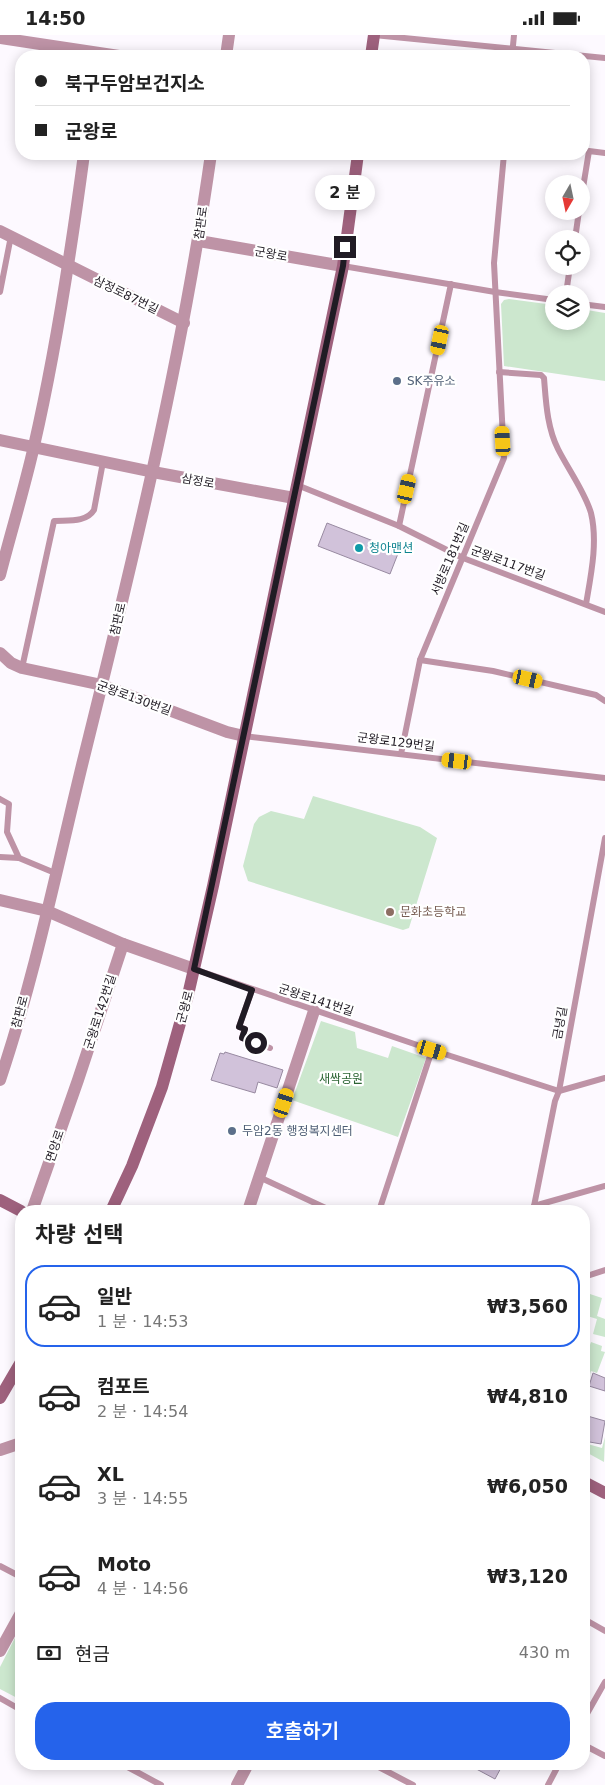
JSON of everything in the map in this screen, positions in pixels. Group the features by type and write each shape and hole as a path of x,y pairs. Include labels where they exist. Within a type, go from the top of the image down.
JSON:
{"main road":[{"path":"373,50 374,35"},
{"name":"군왕로","path":"114,1205 132,1166 162,1087 194,969 343,266 357,160"},
{"path":"0,1200 15,1208"},
{"path":"0,1397 15,1372"},
{"path":"590,1485 605,1491"}],"street":[{"path":"227,50 229,35"},
{"path":"0,38 69,50"},
{"path":"0,575 34,447 54,351 69,266 83,160"},
{"name":"참판로","path":"0,1080 47,911 152,472 184,323 199,241 210,160"},
{"name":"삼정로87번길","path":"5,233 184,323"},
{"name":"군왕로","path":"199,241 343,266"},
{"name":"삼정로","path":"0,440 152,472 294,498"},
{"name":"군왕로130번길","path":"0,653 11,663 22,668 102,685 227,732 244,735"},
{"path":"0,900 47,911 123,944 194,969"},
{"name":"군왕로142번길","path":"78,1080 123,944"},
{"path":"250,1205 314,1011"},
{"name":"면앙로","path":"34,1205 78,1080"},
{"path":"0,1449 15,1445"},
{"path":"0,1651 15,1624"},
{"path":"237,1785 245,1770"}],"lane":[{"path":"374,35 531,50"},
{"path":"513,48 514,35"},
{"path":"590,56 605,58"},
{"path":"590,151 605,153"},
{"name":"서방로181번길","path":"401,754 420,660 504,458 494,263 503,160"},
{"path":"585,175 588,160"},
{"name":"삼정로87번길","path":"0,292 5,233"},
{"path":"343,266 545,299"},
{"path":"399,526 452,284"},
{"path":"590,305 605,307"},
{"path":"499,372 541,375 544,378 551,434 587,502 591,514 593,527 591,576 586,604"},
{"path":"22,668 54,521 83,519 90,516 94,510 104,462"},
{"name":"군왕로117번길","path":"296,485 399,526 463,559 605,612"},
{"path":"420,660 493,671 596,695 605,701"},
{"name":"군왕로129번길","path":"244,735 605,778"},
{"path":"0,799 9,805 7,832 19,858"},
{"name":"금녕길","path":"535,1205 555,1101 559,1091 605,837"},
{"path":"0,857 19,858 56,873"},
{"name":"군왕로141번길","path":"194,969 314,1011 559,1091"},
{"path":"252,990 239,1027 245,1029 242,1038 270,1048"},
{"path":"381,1205 432,1050"},
{"path":"559,1091 605,1078"},
{"path":"259,1177 319,1205"},
{"path":"546,1205 605,1186"},
{"path":"590,1275 605,1270"},
{"path":"0,1566 15,1574"},
{"path":"590,1622 605,1631"},
{"path":"590,1708 605,1682"},
{"path":"0,1698 15,1706"},
{"path":"590,1748 605,1756"},
{"path":"133,1770 161,1785"},
{"path":"384,1770 413,1785"},
{"path":"548,1785 556,1770"}],"green space":[{"path":"504,300 545,304 545,330 590,330 590,310 605,313 605,381 504,366 501,304"},
{"path":"313,796 420,827 437,838 409,928 403,930 248,881 243,866 254,824 259,817 271,811 304,819"},
{"name":"새싹공원","path":"321,1021 355,1032 357,1048 388,1058 392,1046 426,1058 398,1137 292,1100"},
{"path":"590,1294 602,1298 597,1316 605,1319 605,1337 593,1334 597,1319 590,1317"},
{"path":"591,1342 602,1346 601,1351 605,1352 597,1373 591,1371 590,1374"},
{"path":"605,1437 604,1462 590,1454 590,1445 602,1448"},
{"path":"15,1638 15,1697 0,1689 0,1667"}],"building":[{"name":"청아맨션","path":"327,523 399,551 390,574 318,546"},
{"path":"225,1052 283,1070 277,1088 258,1082 255,1093 211,1080 220,1053 224,1054"},
{"path":"593,1373 605,1378 605,1391 590,1386"},
{"path":"590,1417 605,1421 601,1444 590,1442"},
{"path":"478,1770 500,1770 495,1779"}],"place":[{"name":"SK주유소","path":"397,381"},
{"name":"청아맨션","path":"359,548"},
{"name":"문화초등학교","path":"390,912"},
{"name":"두암2동 행정복지센터","path":"232,1131"}],"route":[{"path":"256,1043 242,1038 245,1029 239,1027 252,990 194,969 343,266 345,247"}]}
